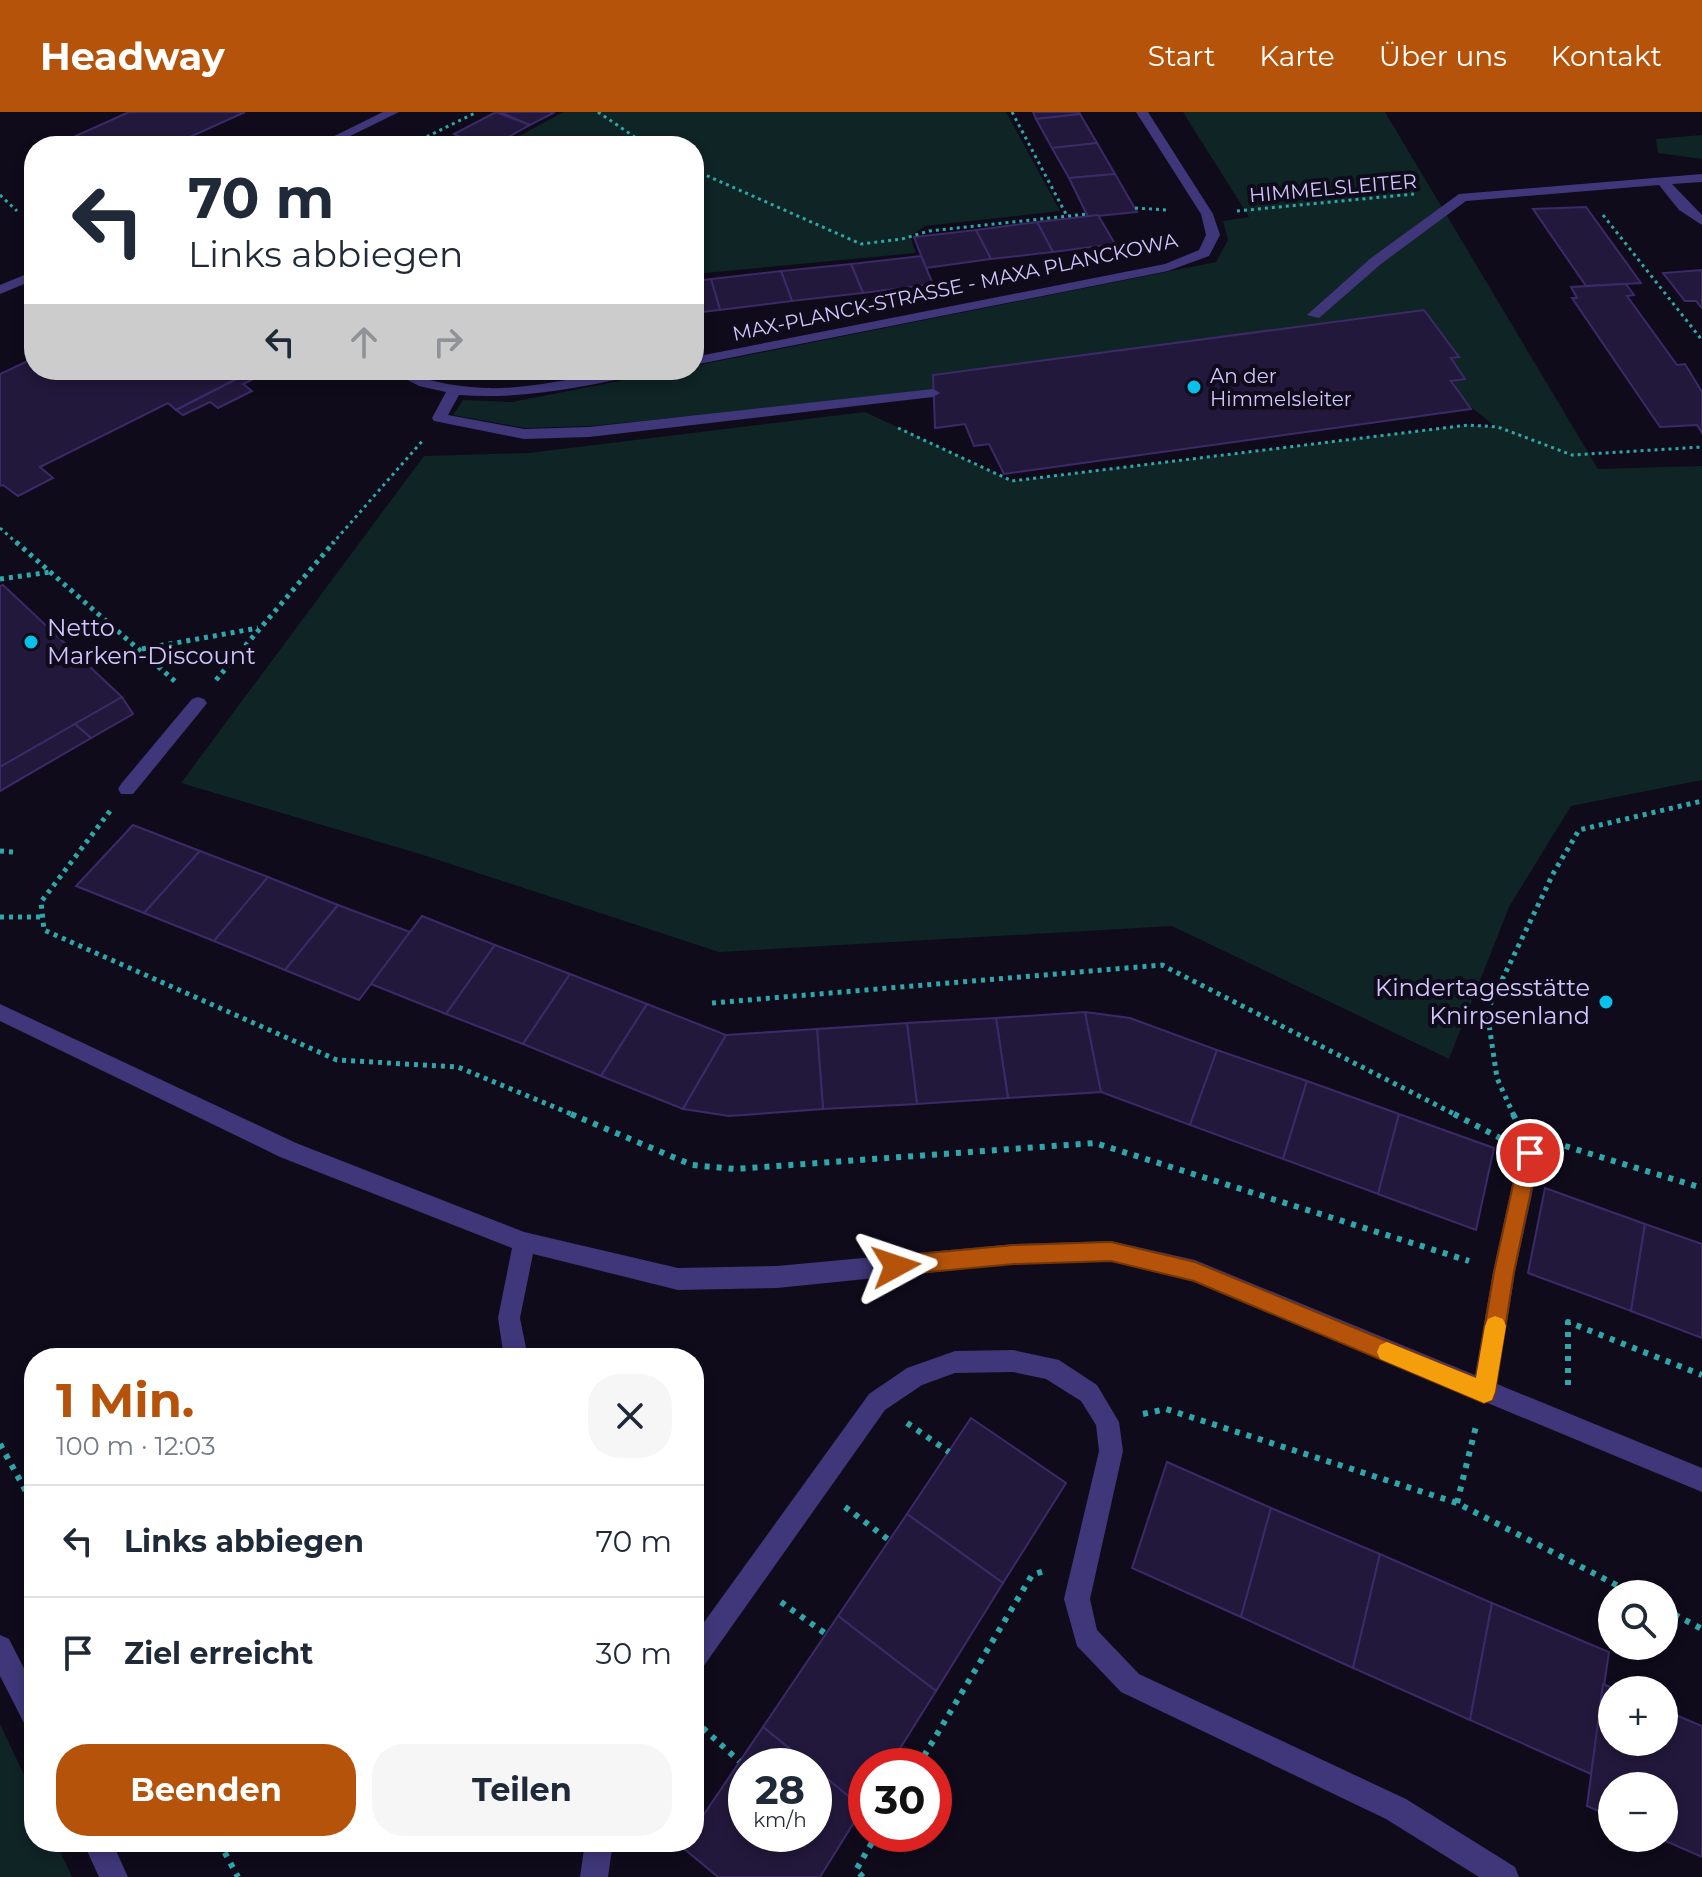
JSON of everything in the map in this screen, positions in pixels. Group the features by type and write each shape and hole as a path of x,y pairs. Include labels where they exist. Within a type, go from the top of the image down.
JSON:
{"street":[{"path":"341,136 393,112"},
{"name":"MAX-PLANCK-STRASSE - MAXA PLANCKOWA","path":"704,359 1168,267 1204,253 1213,235 1207,214 1142,112"},
{"path":"1314,315 1376,261 1463,197 1702,178"},
{"path":"1663,182 1684,207 1702,221"},
{"path":"0,290 24,279"},
{"path":"422,380 455,389 512,391 581,380"},
{"path":"455,389 439,418 524,434 589,432 933,393"},
{"path":"127,789 198,703"},
{"path":"0,1012 288,1150 524,1242 678,1279 777,1277 1014,1254 1111,1251 1195,1271 1702,1480"},
{"path":"1484,1392 1504,1272 1530,1153"},
{"path":"514,1348 509,1318 524,1242"},
{"path":"704,1644 877,1402 915,1376 955,1362 1013,1361 1051,1368 1089,1393 1107,1422 1111,1451 1077,1599 1086,1637 1130,1683 1396,1809 1505,1877"},
{"path":"0,1648 24,1696"},
{"path":"102,1852 114,1877"},
{"path":"594,1877 598,1852"}],"path":[{"path":"428,136 477,112"},
{"path":"598,112 633,136"},
{"path":"1012,112 1067,216"},
{"path":"704,174 861,244 902,239 929,231 1087,214"},
{"path":"1582,189 1702,340"},
{"name":"HIMMELSLEITER","path":"1207,214 1425,193 1463,197"},
{"path":"0,195 17,211"},
{"path":"1135,208 1158,209"},
{"path":"892,425 1012,481 1468,425 1498,427 1572,455 1702,447"},
{"path":"0,528 141,649 198,703 258,628 434,428"},
{"path":"0,579 51,572"},
{"path":"141,649 258,628"},
{"path":"127,789 41,902 44,930 337,1060 458,1067 692,1165 735,1169 1095,1143 1504,1272"},
{"path":"1530,1153 1497,1078 1487,1011 1554,872 1579,830 1702,801"},
{"path":"0,851 14,852"},
{"path":"0,917 42,917"},
{"path":"712,1003 1162,965 1530,1153 1566,1146 1702,1188"},
{"path":"1568,1427 1568,1322 1702,1375"},
{"path":"1457,1503 1484,1392"},
{"path":"877,1402 949,1452"},
{"path":"1107,1422 1166,1409 1457,1503 1607,1580"},
{"path":"0,1444 24,1488"},
{"path":"817,1485 889,1540"},
{"path":"929,1748 1032,1575 1086,1556"},
{"path":"750,1580 826,1634"},
{"path":"1678,1616 1702,1629"},
{"path":"704,1729 728,1751"},
{"path":"224,1852 238,1877"},
{"path":"863,1877 856,1870 866,1852"}],"green space":[{"path":"564,112 1006,112 1060,211 925,226 910,236 916,253 704,273 704,136 519,136"},
{"path":"1183,112 1385,112 1598,469 1702,466 1702,780 1571,806 1509,907 1449,1059 1172,926 719,952 420,854 181,783 424,456 529,453 865,412 1012,481 1468,425 1496,427 1458,392 1451,358 1459,356 1424,310 933,375 933,393 590,426 525,428 453,415 463,400 512,402 624,380 704,380 704,364 1216,262 1228,240 1223,221 1249,217"},
{"path":"1702,135 1702,159 1658,153 1656,139"},
{"path":"0,1724 24,1775 24,1852 61,1852 72,1877 0,1877"}],"building":[{"path":"129,112 245,112 192,136 75,136"},
{"path":"496,112 530,125 510,136 454,134"},
{"path":"500,112 555,112 530,125"},
{"path":"1033,112 1079,112 1080,114 1036,119"},
{"path":"1080,114 1097,143 1052,148 1036,119"},
{"path":"1097,143 1115,174 1069,178 1052,148"},
{"path":"1115,174 1137,212 1088,217 1069,178"},
{"path":"1586,207 1641,283 1586,286 1533,209"},
{"path":"1098,215 1115,244 1053,252 1037,222"},
{"path":"1037,222 1053,252 991,259 976,230"},
{"path":"976,230 991,259 926,268 914,237"},
{"path":"921,256 933,284 863,293 851,264"},
{"path":"851,264 863,293 792,301 781,271"},
{"path":"1702,270 1702,308 1696,301 1685,301 1663,273"},
{"path":"781,271 792,301 720,310 711,279"},
{"path":"711,279 720,310 704,312 704,280"},
{"path":"1626,284 1634,295 1627,296 1677,365 1685,364 1702,392 1702,433 1697,425 1660,427 1572,298 1577,298 1571,287"},
{"name":"An der Himmelsleiter","path":"1424,310 1459,357 1451,358 1465,379 1451,381 1471,409 1004,474 989,444 974,446 965,424 935,428 933,375"},
{"path":"24,363 24,380 234,380 176,410 168,403 40,467 53,478 18,496 0,486 0,374"},
{"path":"234,380 251,380 243,384 252,391 218,408 210,402 183,415 176,410"},
{"name":"Netto Marken-Discount","path":"3,585 122,697 0,767 0,586"},
{"path":"122,697 133,714 91,738 75,724"},
{"path":"75,724 91,738 0,791 0,767"},
{"path":"133,825 200,851 144,913 76,886"},
{"path":"200,851 268,877 214,941 144,913"},
{"path":"268,877 338,905 285,970 214,941"},
{"path":"338,905 410,932 359,1000 285,970"},
{"path":"422,916 495,945 446,1014 371,984"},
{"path":"495,945 570,974 523,1044 446,1014"},
{"path":"570,974 647,1004 601,1076 523,1044"},
{"path":"647,1004 726,1035 683,1109 601,1076"},
{"path":"1085,1012 1101,1092 1008,1098 996,1018"},
{"path":"1085,1012 1130,1018 1217,1050 1190,1125 1101,1092"},
{"path":"996,1018 1008,1098 917,1104 907,1023"},
{"path":"907,1023 917,1104 823,1109 817,1029"},
{"path":"817,1029 823,1109 729,1116 683,1109 726,1035"},
{"path":"1217,1050 1307,1081 1283,1159 1190,1125"},
{"path":"1307,1081 1399,1114 1378,1194 1283,1159"},
{"path":"1399,1114 1494,1148 1476,1230 1378,1194"},
{"path":"1545,1188 1645,1224 1631,1311 1528,1273"},
{"path":"1645,1224 1702,1244 1702,1338 1631,1311"},
{"path":"971,1418 1066,1483 1003,1583 907,1514"},
{"path":"1167,1462 1271,1508 1241,1617 1132,1568"},
{"path":"1271,1508 1380,1554 1353,1668 1241,1617"},
{"path":"907,1514 1003,1583 936,1691 838,1616"},
{"path":"1380,1554 1492,1603 1470,1720 1353,1668"},
{"path":"1492,1603 1598,1647 1598,1660 1608,1660 1605,1676 1598,1676 1598,1727 1591,1774 1470,1720"},
{"path":"838,1616 936,1691 900,1748 848,1748 848,1796 832,1783 832,1748 789,1748 763,1727"},
{"path":"1678,1716 1702,1726 1702,1857 1678,1846 1678,1772 1598,1772 1598,1811 1587,1806 1598,1722 1598,1756 1678,1756"},
{"path":"763,1727 789,1748 749,1748"},
{"path":"728,1779 728,1852 832,1852 832,1783 848,1796 848,1832 820,1877 718,1877 688,1852 704,1852 704,1814"}],"slow traffic":[{"path":"1387,1352 1484,1392 1495,1326"}],"place":[{"name":"An der Himmelsleiter","path":"1194,387"},
{"name":"Netto Marken-Discount","path":"31,642"},
{"name":"Kindertagesstätte Knirpsenland","path":"1606,1002"}],"route":[{"path":"896,1266 1014,1254 1111,1251 1195,1271 1484,1392 1504,1272 1530,1153"}]}
